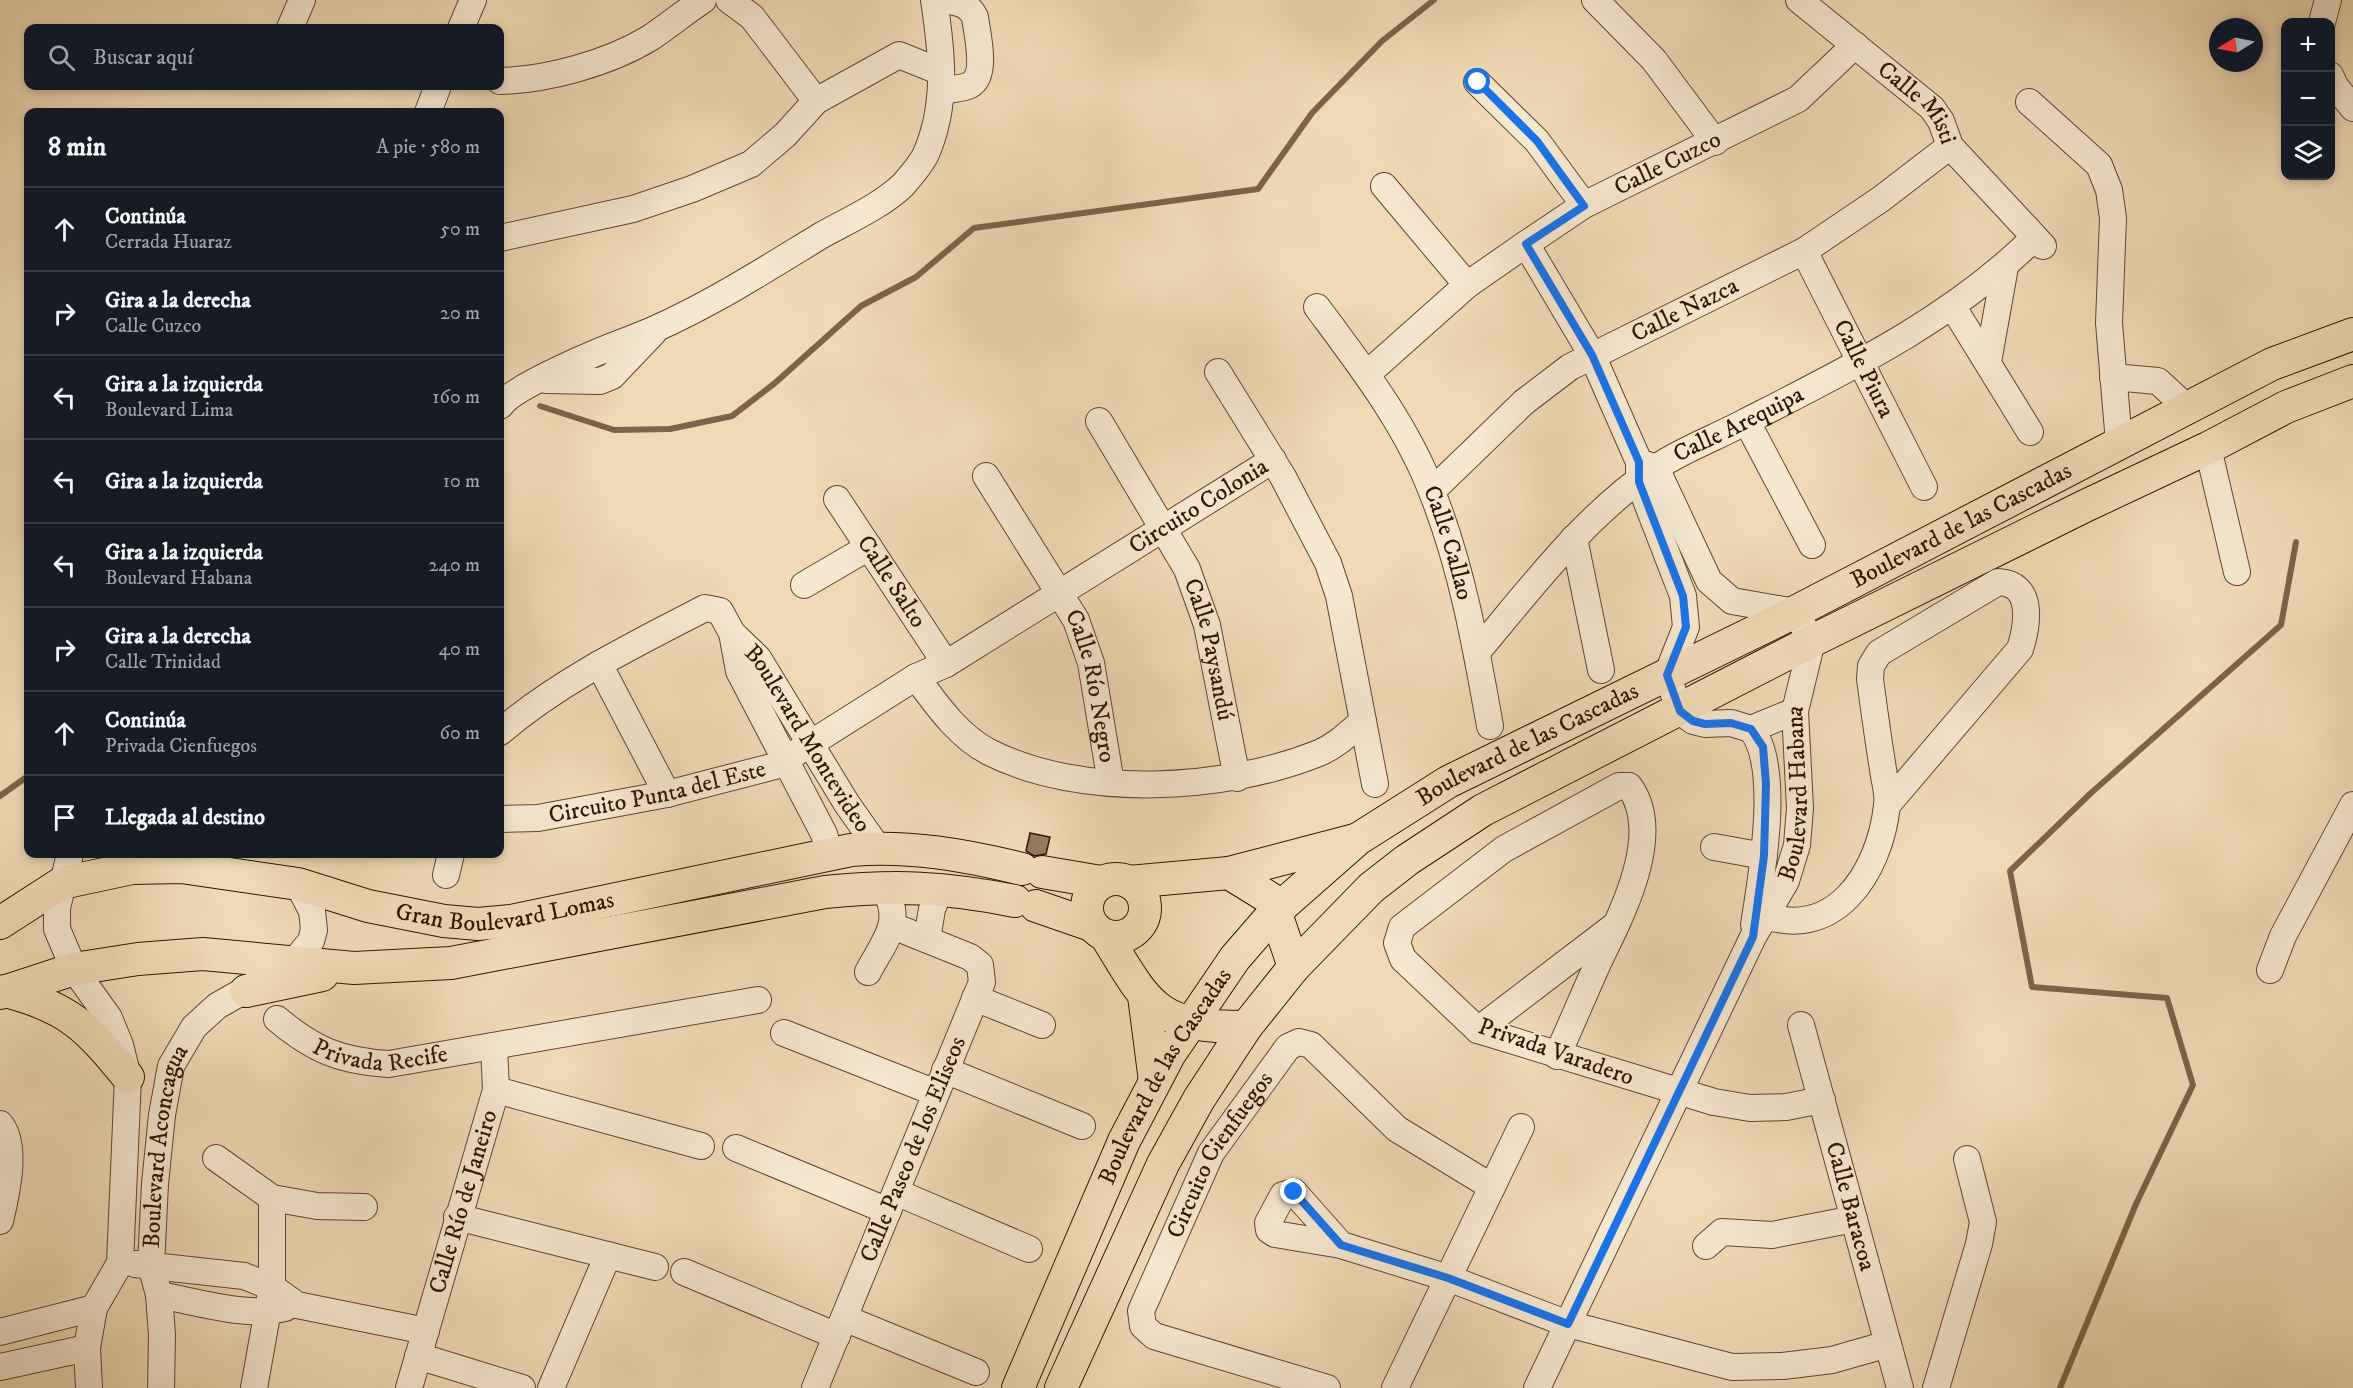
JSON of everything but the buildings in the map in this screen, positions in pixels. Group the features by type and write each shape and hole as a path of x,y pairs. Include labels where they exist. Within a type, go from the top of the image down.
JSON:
{"main road":[{"name":"Boulevard de las Cascadas","path":"1018,1388 1124,1141 1189,1023 1235,958 1275,912 1359,839 1448,782 1795,612 2272,364 2353,334"},
{"name":"Boulevard de las Cascadas","path":"1064,1381 1163,1164 1199,1099 1246,1027 1294,967 1371,888 1407,860 1483,810 1680,711 1812,641 2074,511 2208,448 2286,407 2353,381"},
{"name":"Gran Boulevard Lomas","path":"0,923 66,868 132,868 171,860 298,884 368,906 444,921 478,924 511,921 830,854 878,848 969,856 1032,871 1115,882 1229,873 1359,839"},
{"path":"951,889 969,856"},
{"path":"758,869 765,903"},
{"path":"1229,873 1271,899 1294,967"},
{"path":"1099,931 1116,938 1134,932 1144,915 1143,896 1115,882 1088,897 1087,916 1144,996 1167,1016 1189,1023 1246,1027"},
{"name":"Gran Boulevard Lomas","path":"3,992 74,969 138,958 203,954 354,968 451,963 825,892 882,886 951,889 1025,903 1099,931"},
{"path":"246,991 354,968"},
{"path":"3,992 38,999 77,1021 98,1039 128,1077"},
{"path":"1144,996 1155,1081"},
{"path":"1032,1354 1064,1381"}],"street":[{"path":"292,24 302,0"},
{"path":"463,24 473,0"},
{"path":"504,81 518,81 598,63 649,38 703,0"},
{"path":"729,0 752,17 816,101"},
{"path":"504,402 520,388 542,380 600,381 612,376 657,329 876,204 902,185 924,158 936,125 941,81 934,0"},
{"path":"899,55 941,81 968,86 979,76 975,16 968,6 944,0"},
{"name":"Calle Misti","path":"1799,0 1932,108 1941,121 1950,146 2039,242"},
{"path":"2323,18 2328,0"},
{"path":"1599,2 1654,60 1715,142"},
{"path":"504,238 633,209 702,185 751,164 785,135 816,101 899,55 938,26"},
{"name":"Calle Cuzco","path":"1367,374 1467,285 1526,244 1584,206 1798,99 1855,45"},
{"path":"1478,82 1537,141 1584,206"},
{"path":"2335,86 2353,108"},
{"path":"430,108 436,90"},
{"path":"2029,102 2099,165 2109,190 2113,218 2109,323 2119,443"},
{"name":"Calle Nazca","path":"1432,491 1524,402 1570,367 1804,250 1881,199 1950,146"},
{"path":"1384,186 1467,285"},
{"name":"Calle Arequipa","path":"1477,652 1574,538 1645,471 1747,422 1860,362 1953,307 2039,242"},
{"path":"1526,244 1592,355 1645,471 1709,581 1732,601 1795,612 1812,641"},
{"name":"Calle Piura","path":"1804,250 1924,487"},
{"path":"1988,362 2005,267"},
{"name":"Calle Callao","path":"1317,307 1367,374 1398,425 1432,491 1460,574 1490,726"},
{"path":"1953,307 2030,432"},
{"path":"1218,372 1273,460"},
{"path":"2114,377 2158,381 2187,408"},
{"name":"Calle Paysandú","path":"1099,421 1187,570 1207,625 1237,778"},
{"path":"1747,422 1812,545"},
{"path":"2208,448 2237,572"},
{"name":"Circuito Colonia","path":"810,744 916,677 946,664 1273,460 1328,563 1336,585 1375,784"},
{"path":"1645,471 1683,596 1686,627 1667,675 1680,711"},
{"name":"Calle Río Negro","path":"986,476 1061,592 1076,620 1091,663 1111,783"},
{"name":"Calle Salto","path":"837,499 946,664"},
{"path":"1574,538 1601,670"},
{"path":"804,585 869,547"},
{"path":"1758,922 1814,918 1844,902 1863,882 1875,858 1888,804 1870,679 1871,666 1879,653 1998,582 2011,582 2021,591 2026,611 2025,633 2020,650 1888,804"},
{"name":"Boulevard Montevideo","path":"599,664 705,608 720,612 732,633 758,658 810,744 878,848"},
{"name":"Boulevard Montevideo","path":"732,633 739,671 824,834 830,854"},
{"name":"Boulevard Habana","path":"1538,1388 1758,922 1786,881 1797,845 1800,808 1795,711 1812,641"},
{"path":"504,729 529,707 599,664 667,794"},
{"path":"916,677 942,712 987,751 1031,769 1111,783 1173,785 1237,778 1320,753 1340,741 1363,721"},
{"name":"Boulevard Habana","path":"1680,711 1699,723 1731,723 1751,729 1763,747 1766,779 1764,856 1758,922"},
{"path":"1751,729 1795,711"},
{"name":"Circuito Punta del Este","path":"504,819 538,818 667,794 747,775 784,760 810,744"},
{"name":"Privada Varadero","path":"1616,925 1633,886 1640,850 1642,820 1636,795 1629,786 1619,786 1504,849 1402,927 1396,943 1403,959 1478,1030 1557,1056 1714,1102 1750,1108 1786,1107 1822,1100"},
{"path":"2270,970 2283,936 2352,807"},
{"path":"1714,847 1764,856"},
{"name":"Boulevard Aconcagua","path":"66,868 57,908 57,929 74,969 108,1018 120,1045 128,1077 120,1263 94,1308 87,1348 89,1388"},
{"name":"Boulevard Aconcagua","path":"161,1388 162,1335 159,1295 151,1265 160,1138 171,1066 194,1027 217,1006 292,963 311,941 314,930 312,911 298,884"},
{"path":"868,972 892,926 892,903 882,886"},
{"path":"927,939 932,909 951,889"},
{"path":"1478,1030 1616,925"},
{"path":"1557,1056 1616,925"},
{"name":"Calle Paseo de los Eliseos","path":"815,1388 982,982 980,965 970,957 892,926"},
{"path":"975,998 1042,1025"},
{"name":"Privada Recife","path":"278,1018 298,1036 324,1052 358,1062 389,1064 758,1000"},
{"name":"Calle Baracoa","path":"1801,1025 1900,1387"},
{"path":"784,1033 1082,1126"},
{"name":"Circuito Cienfuegos","path":"1328,1388 1154,1336 1143,1326 1141,1311 1211,1153 1288,1047 1299,1042 1311,1045 1397,1129 1492,1187"},
{"name":"Calle Río de Janeiro","path":"409,1388 457,1217 496,1090 494,1046"},
{"path":"496,1090 701,1146"},
{"path":"0,1124 5,1130 9,1163 8,1190 0,1221"},
{"path":"1395,1388 1521,1127"},
{"path":"736,1148 1029,1249"},
{"path":"216,1158 272,1198 317,1206 364,1207"},
{"path":"1900,1387 1937,1385 1979,1244 1983,1222 1967,1159"},
{"path":"254,1388 271,1300 272,1198"},
{"path":"457,1217 655,1267"},
{"path":"1706,1246 1722,1232 1772,1235 1854,1220"},
{"path":"1341,1245 1448,1278 1568,1324 1732,1367 1783,1366 1832,1360 1888,1344"},
{"path":"550,1388 608,1255"},
{"path":"120,1263 244,1276 271,1300"},
{"path":"684,1272 976,1372"},
{"path":"159,1295 240,1310 271,1300 426,1331"},
{"path":"0,1332 94,1308"},
{"path":"0,1367 87,1348"},
{"path":"418,1356 522,1388"}],"waterway":[{"path":"540,406 614,430 670,429 732,416 775,383 861,306 916,277 974,228 1258,189 1312,113 1382,41 1434,0"},
{"path":"2060,1388 2136,1204 2193,1085 2167,998 2032,987 2010,871 2091,793 2281,625 2296,542"},
{"path":"0,796 24,779"}],"route":[{"path":"1294,1192 1341,1245 1448,1278 1568,1324 1753,937 1764,856 1766,784 1763,747 1751,729 1731,723 1699,723 1680,711 1667,675 1686,627 1683,596 1639,482 1639,462 1592,355 1526,244 1584,206 1537,141 1478,82"}]}
